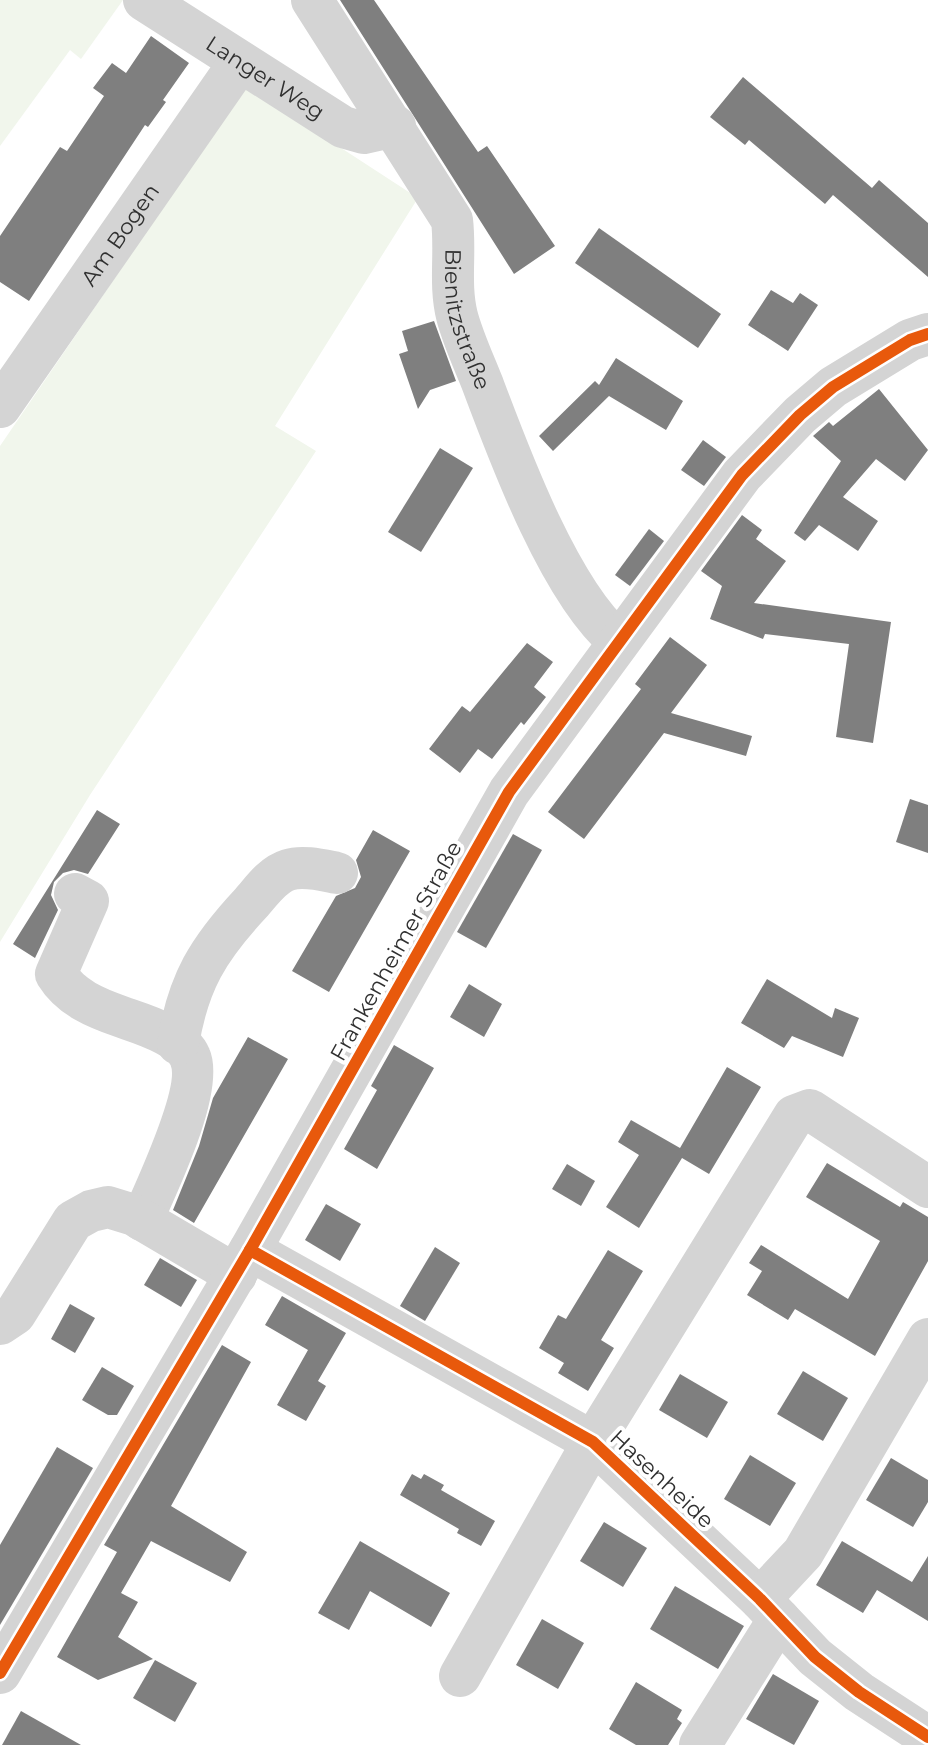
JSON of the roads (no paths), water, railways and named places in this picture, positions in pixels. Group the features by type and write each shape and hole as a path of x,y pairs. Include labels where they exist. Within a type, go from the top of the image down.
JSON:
{"street":[{"name":"Langer Weg","path":"144,0 343,127 364,133 395,126"},
{"name":"Bienitzstraße","path":"312,0 452,220 456,254 451,284 458,318 511,460 582,603 618,641"},
{"name":"Am Bogen","path":"0,407 239,63"},
{"name":"Frankenheimer Straße","path":"0,1673 243,1262 509,792 742,475 800,415 866,365 910,340 928,334"},
{"path":"178,1044 185,1003 199,969 225,930 272,880 288,870 310,868 337,873"},
{"path":"75,894 88,901 56,974 65,988 98,1009 142,1025 178,1044 190,1056 192,1072 180,1133 142,1220"},
{"name":"Hasenheide","path":"460,1676 593,1442 794,1116 810,1110 928,1187"},
{"name":"Hasenheide","path":"0,1324 15,1314 73,1221 91,1211 108,1207 243,1262 593,1442 769,1609 815,1657 859,1692 928,1737"},
{"path":"700,1745 769,1609 928,1339"}]}
